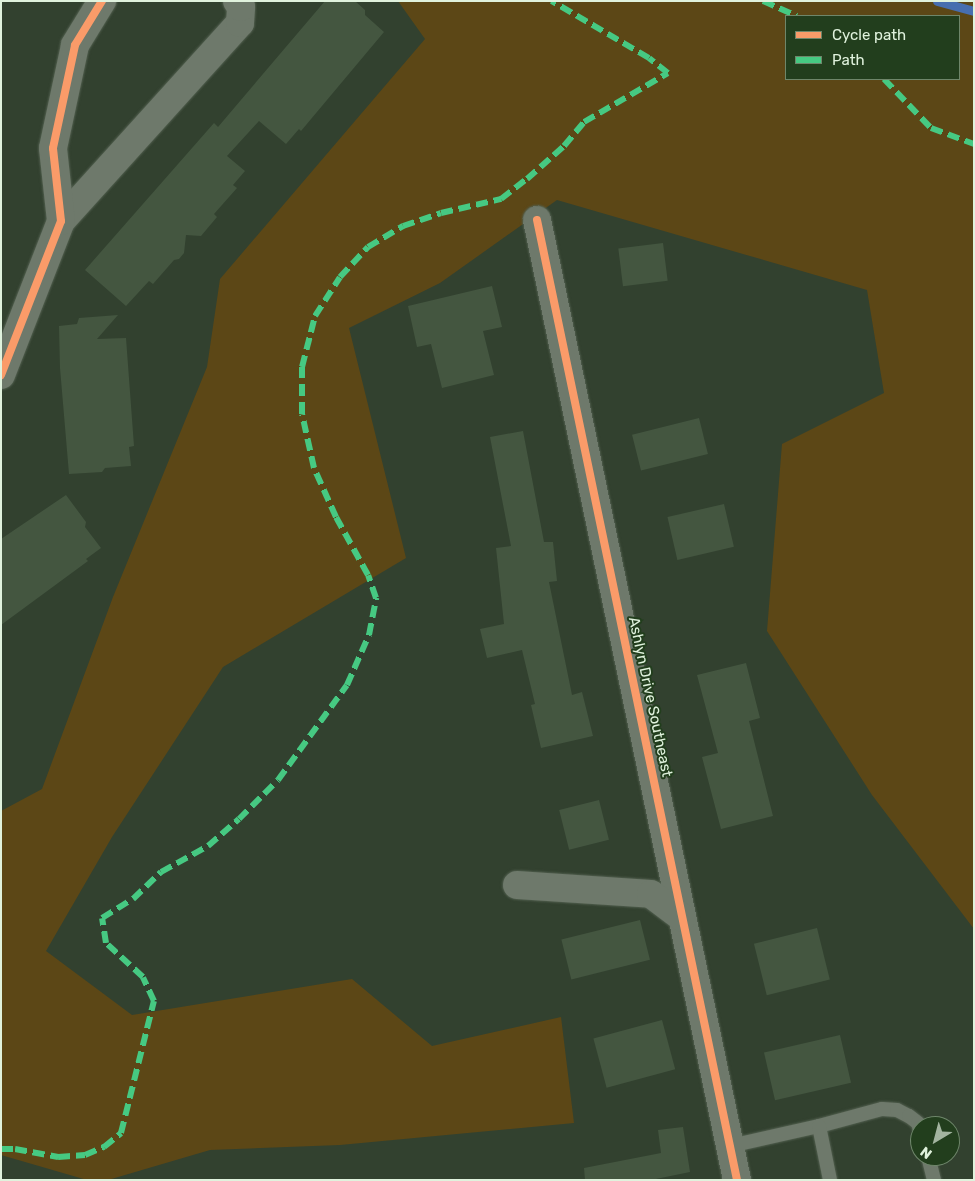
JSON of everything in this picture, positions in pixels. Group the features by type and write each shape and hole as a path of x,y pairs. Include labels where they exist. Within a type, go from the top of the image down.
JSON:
{"street":[{"path":"60,221 53,148 75,45 102,1"},
{"path":"1,375 60,221 240,23 241,7 238,1"},
{"name":"Ashlyn Drive Southeast","path":"537,220 737,1180"},
{"path":"517,885 651,894 682,917"}],"lane":[{"path":"730,1146 882,1110 897,1110 910,1117"},
{"path":"819,1126 830,1180"},
{"path":"930,1166 934,1180"}],"shaded area":[{"path":"398,1 974,1 974,929 872,795 767,631 782,444 884,393 867,290 557,200 440,283 349,328 406,558 223,667 112,837 46,951 132,1015 352,979 432,1046 561,1017 574,1123 340,1145 210,1150 108,1180 87,1180 1,1155 1,811 42,789 113,597 207,367 220,279 425,39"}],"building":[{"path":"325,1 355,1 365,10 365,15 384,32 301,131 299,129 286,144 259,121 227,156 245,171 233,185 237,188 214,214 217,217 201,236 186,235 184,253 179,259 174,260 153,284 149,281 126,306 85,270 214,123 218,127"},
{"path":"663,243 668,281 623,286 618,248"},
{"path":"492,286 502,327 483,331 494,375 442,388 431,344 417,347 408,306"},
{"path":"118,315 97,339 126,338 134,446 129,447 131,466 105,468 102,472 69,474 60,368 59,326 77,324 79,318"},
{"path":"699,418 708,454 641,471 632,435"},
{"path":"523,431 544,542 553,542 557,581 549,582 572,695 582,692 593,736 541,748 531,705 535,704 522,650 487,658 480,629 504,624 496,548 511,546 490,437"},
{"path":"66,495 86,522 85,527 101,548 86,559 88,561 1,625 1,539"},
{"path":"724,504 734,547 677,560 667,517"},
{"path":"746,663 760,718 749,721 773,816 721,829 702,757 718,753 697,675"},
{"path":"599,800 609,840 569,850 559,810"},
{"path":"640,920 650,960 571,979 561,940"},
{"path":"817,928 830,979 767,995 754,944"},
{"path":"662,1020 675,1069 607,1088 593,1038"},
{"path":"840,1035 851,1083 775,1100 764,1053"},
{"path":"683,1127 690,1172 651,1180 585,1180 584,1168 661,1153 658,1130"}],"waterway":[{"path":"937,1 974,11"}],"marked path":[{"path":"1,1149 15,1149 58,1157 85,1155 104,1147 121,1133 154,1001 143,977 106,943 102,918 133,899 161,872 208,846 239,819 278,780 347,685 369,635 376,598 368,575 336,517 314,468 302,414 302,367 315,316 340,277 368,247 403,226 441,213 501,199 564,146 584,122 668,73 649,58 552,1"},
{"path":"763,1 795,15"},
{"path":"885,80 931,128 974,144"}],"cycle path":[{"path":"1,375 61,221 53,148 75,45 102,1"},
{"path":"537,220 737,1180"}]}
